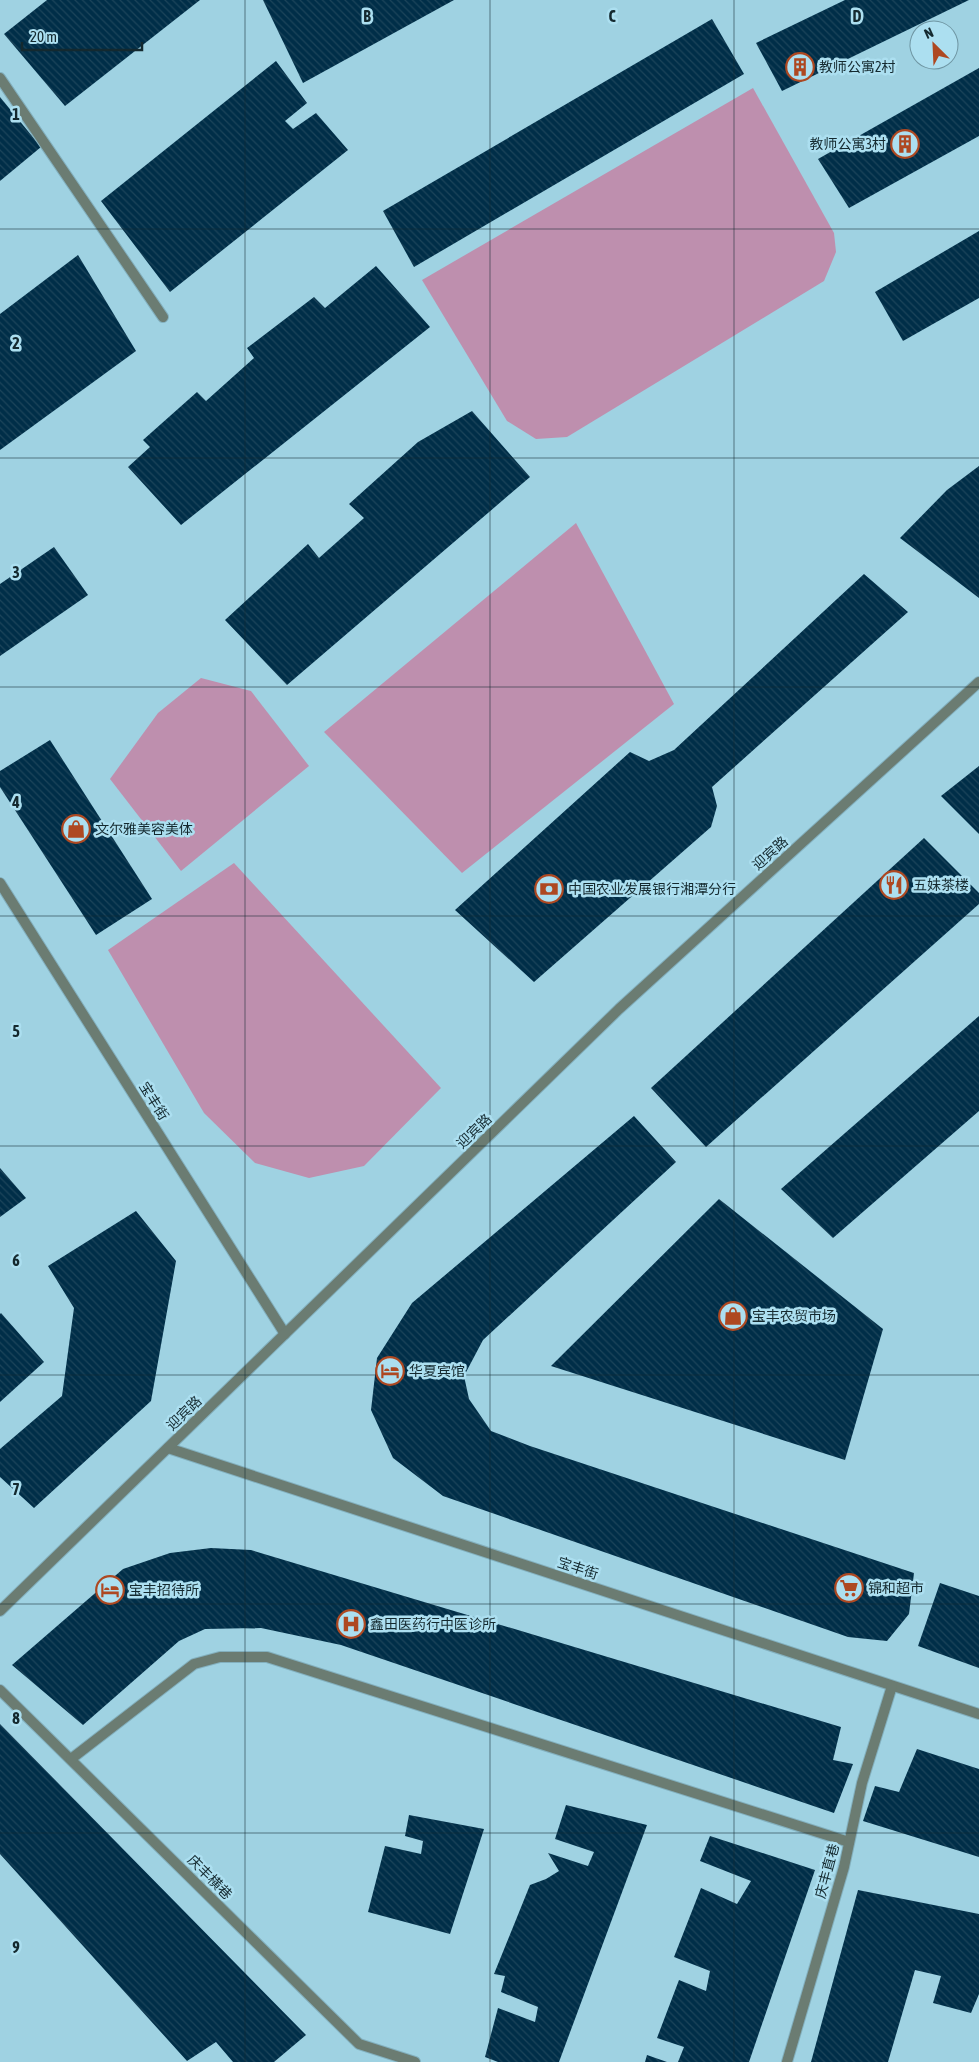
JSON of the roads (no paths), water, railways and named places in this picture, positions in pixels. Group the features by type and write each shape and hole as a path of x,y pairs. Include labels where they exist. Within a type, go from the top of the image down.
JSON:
{"street":[{"path":"0,78 163,317"},
{"name":"迎宾路","path":"0,1611 619,1009 979,682"},
{"name":"宝丰街","path":"0,883 285,1334"},
{"name":"宝丰街","path":"168,1448 979,1714"},
{"path":"71,1759 194,1664 220,1657 267,1657 849,1842"},
{"name":"庆丰直巷","path":"786,2062 844,1867 862,1783 892,1686"},
{"name":"庆丰横巷","path":"0,1690 359,2044 415,2062"}],"place":[{"name":"教师公寓2村","path":"800,67"},
{"name":"教师公寓3村","path":"905,144"},
{"name":"文尔雅美容美体","path":"76,829"},
{"name":"五妹茶楼","path":"894,885"},
{"name":"中国农业发展银行湘潭分行","path":"549,889"},
{"name":"宝丰农贸市场","path":"733,1316"},
{"name":"华夏宾馆","path":"390,1371"},
{"name":"锦和超市","path":"849,1588"},
{"name":"宝丰招待所","path":"110,1590"},
{"name":"鑫田医药行中医诊所","path":"351,1624"}]}
